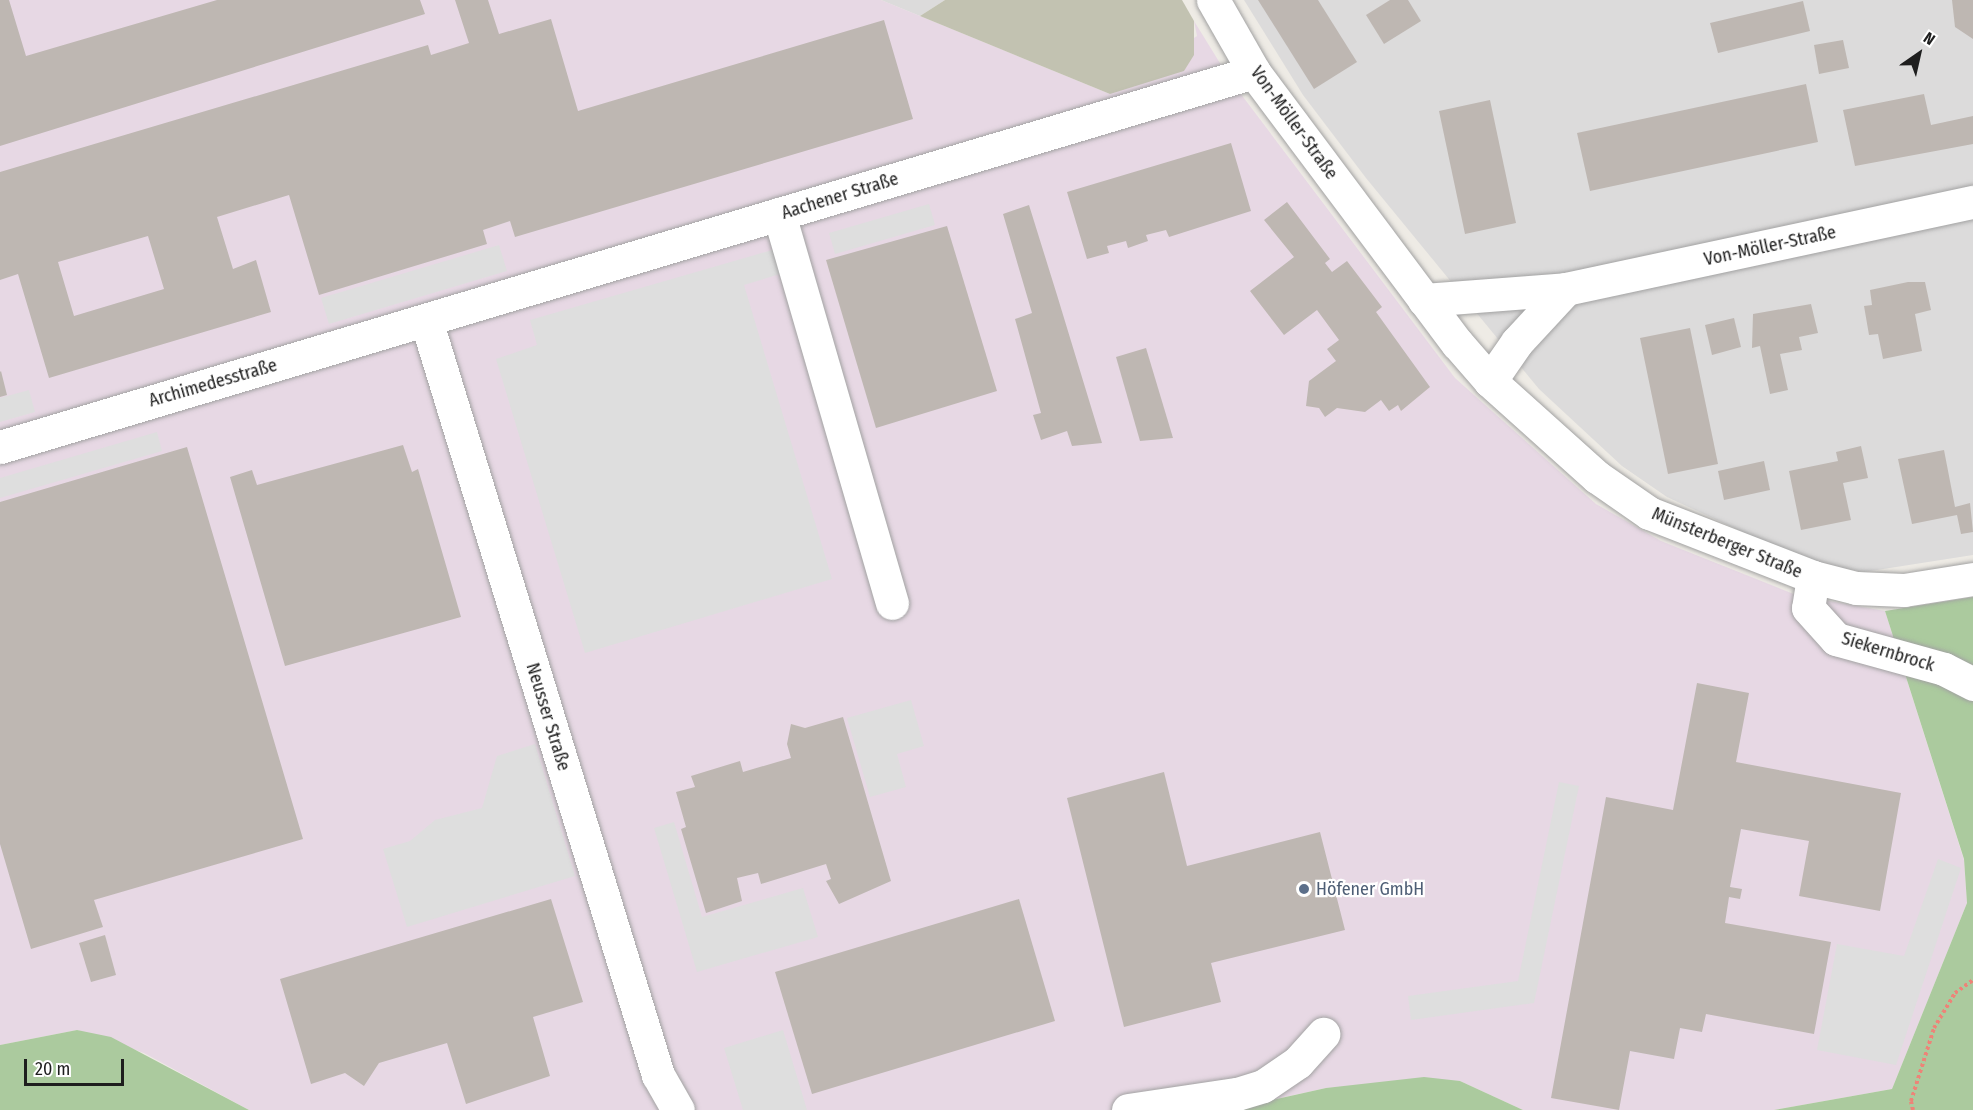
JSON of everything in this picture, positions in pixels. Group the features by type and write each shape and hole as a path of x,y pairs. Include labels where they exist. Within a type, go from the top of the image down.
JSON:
{"street":[{"name":"Von-Möller-Straße","path":"1212,0 1254,72 1424,300 1490,381"},
{"name":"Aachener Straße","path":"426,320 1254,72"},
{"name":"Von-Möller-Straße","path":"1424,300 1566,289 1973,202"},
{"path":"779,214 892,603"},
{"path":"1490,381 1517,342 1566,289"},
{"name":"Archimedesstraße","path":"0,447 426,320"},
{"name":"Neusser Straße","path":"426,320 658,1075 678,1110"},
{"name":"Münsterberger Straße","path":"1490,381 1598,477 1649,513 1814,577 1856,588 1904,590 1973,579"},
{"name":"Siekernbrock","path":"1814,577 1808,608 1836,639 1944,669 1973,684"},
{"path":"1128,1110 1263,1086 1298,1062 1323,1034"}],"path":[{"path":"1913,1110 1911,1101 1934,1028 1955,993 1973,980"}],"shaded area":[{"path":"0,0 881,0 1110,94 1197,36 1194,21 1231,81 1455,378 1596,504 1661,541 1796,595 1885,611 1964,860 1967,903 1892,1089 1774,1110 1523,1110 1460,1081 1326,1088 1226,1110 249,1110 144,1053 77,1030 0,1045"},
{"path":"881,0 945,0 920,16"},
{"path":"945,0 1182,0 1194,21 1194,55 1184,71 1110,94 920,16"},
{"path":"1244,0 1973,0 1973,555 1864,572 1810,563 1667,497 1622,466 1539,389 1366,178 1303,95"},
{"path":"929,204 935,225 835,254 829,233"},
{"path":"499,245 507,271 329,324 321,298"},
{"path":"786,246 793,270 744,285 832,579 585,653 496,359 537,345 530,320"},
{"path":"29,390 35,412 0,422 0,398"},
{"path":"157,432 162,451 0,498 0,478"},
{"path":"911,700 924,746 897,754 906,787 870,797 847,718"},
{"path":"535,744 575,876 407,927 383,849 410,841 435,820 482,808 497,756"},
{"path":"1559,782 1579,786 1534,1003 1411,1020 1408,996 1518,981"},
{"path":"674,822 702,917 803,888 818,937 697,972 654,828"},
{"path":"1938,859 1961,868 1896,1065 1817,1050 1837,944 1904,956"},
{"path":"783,1030 807,1110 743,1110 724,1048"}],"green space":[{"path":"1973,597 1973,1110 1774,1110 1892,1089 1967,903 1964,859 1885,611"},
{"path":"77,1030 111,1037 249,1110 0,1110 0,1045"},
{"path":"1424,1077 1460,1081 1523,1110 1227,1110 1326,1088"}],"building":[{"path":"0,0 9,0 26,56 217,0 420,0 425,14 0,146"},
{"path":"455,0 488,0 499,34 551,19 578,111 884,20 913,119 515,237 510,221 483,230 487,244 319,295 289,195 217,217 233,269 256,260 271,312 49,378 18,274 0,280 0,172 428,45 431,55 469,43","holes":["148,236 164,289 74,316 58,262"]},
{"path":"1258,0 1318,0 1357,62 1314,89"},
{"path":"1390,0 1408,0 1421,21 1384,44 1366,15"},
{"path":"1952,0 1973,0 1973,39 1955,27"},
{"path":"1803,1 1810,31 1718,53 1710,23"},
{"path":"1843,40 1849,68 1819,74 1814,45"},
{"path":"1806,84 1818,142 1590,191 1577,133"},
{"path":"1924,94 1931,125 1973,116 1973,144 1855,166 1843,110"},
{"path":"1490,100 1516,223 1465,234 1439,111"},
{"path":"1231,143 1251,211 1169,237 1166,230 1146,235 1148,241 1128,248 1126,241 1107,246 1109,253 1087,259 1067,192"},
{"path":"1287,202 1330,259 1325,263 1332,272 1347,261 1382,307 1376,312 1430,387 1401,411 1398,405 1389,411 1381,400 1365,412 1337,408 1325,417 1319,408 1306,406 1309,381 1336,361 1327,349 1339,340 1317,310 1284,335 1250,291 1294,257 1264,220"},
{"path":"1029,205 1102,443 1072,446 1067,431 1041,440 1033,415 1041,413 1015,319 1032,313 1003,214"},
{"path":"947,226 997,391 876,428 826,260"},
{"path":"1908,282 1925,282 1931,310 1915,314 1922,351 1883,359 1878,334 1869,335 1864,306 1872,305 1870,290"},
{"path":"1811,304 1818,333 1799,337 1802,350 1780,354 1788,390 1770,394 1760,346 1752,348 1753,314"},
{"path":"1734,318 1741,347 1712,355 1705,325"},
{"path":"1690,328 1718,464 1668,474 1640,338"},
{"path":"1146,348 1173,438 1140,441 1116,357"},
{"path":"0,372 7,395 0,397"},
{"path":"403,445 412,472 418,469 461,617 285,666 230,477 252,470 257,485"},
{"path":"1861,446 1868,478 1843,483 1851,520 1801,530 1789,471 1838,461 1836,452"},
{"path":"187,447 303,839 94,900 103,927 31,949 0,844 0,502"},
{"path":"1944,450 1955,507 1970,503 1973,532 1961,534 1957,515 1912,524 1898,459"},
{"path":"1764,461 1770,490 1724,500 1718,471"},
{"path":"1697,683 1749,693 1736,762 1901,793 1880,911 1799,896 1809,841 1741,829 1730,887 1742,889 1740,899 1729,897 1725,923 1831,942 1814,1034 1706,1014 1702,1032 1680,1028 1674,1059 1630,1051 1619,1110 1551,1098 1606,797 1673,810"},
{"path":"843,717 891,881 839,904 826,881 831,879 826,864 761,884 758,873 737,878 742,901 706,913 681,829 686,827 676,792 695,787 691,776 740,761 743,772 791,758 787,744 791,724 805,728"},
{"path":"1164,772 1187,866 1320,832 1345,930 1211,963 1221,1002 1124,1027 1067,798"},
{"path":"551,899 583,1002 533,1017 550,1076 466,1104 447,1043 379,1063 364,1086 345,1073 311,1084 280,979"},
{"path":"1019,899 1055,1021 812,1094 775,972"},
{"path":"105,935 116,975 91,982 79,943"}],"place":[{"name":"Höfener GmbH","path":"1304,889"}]}
